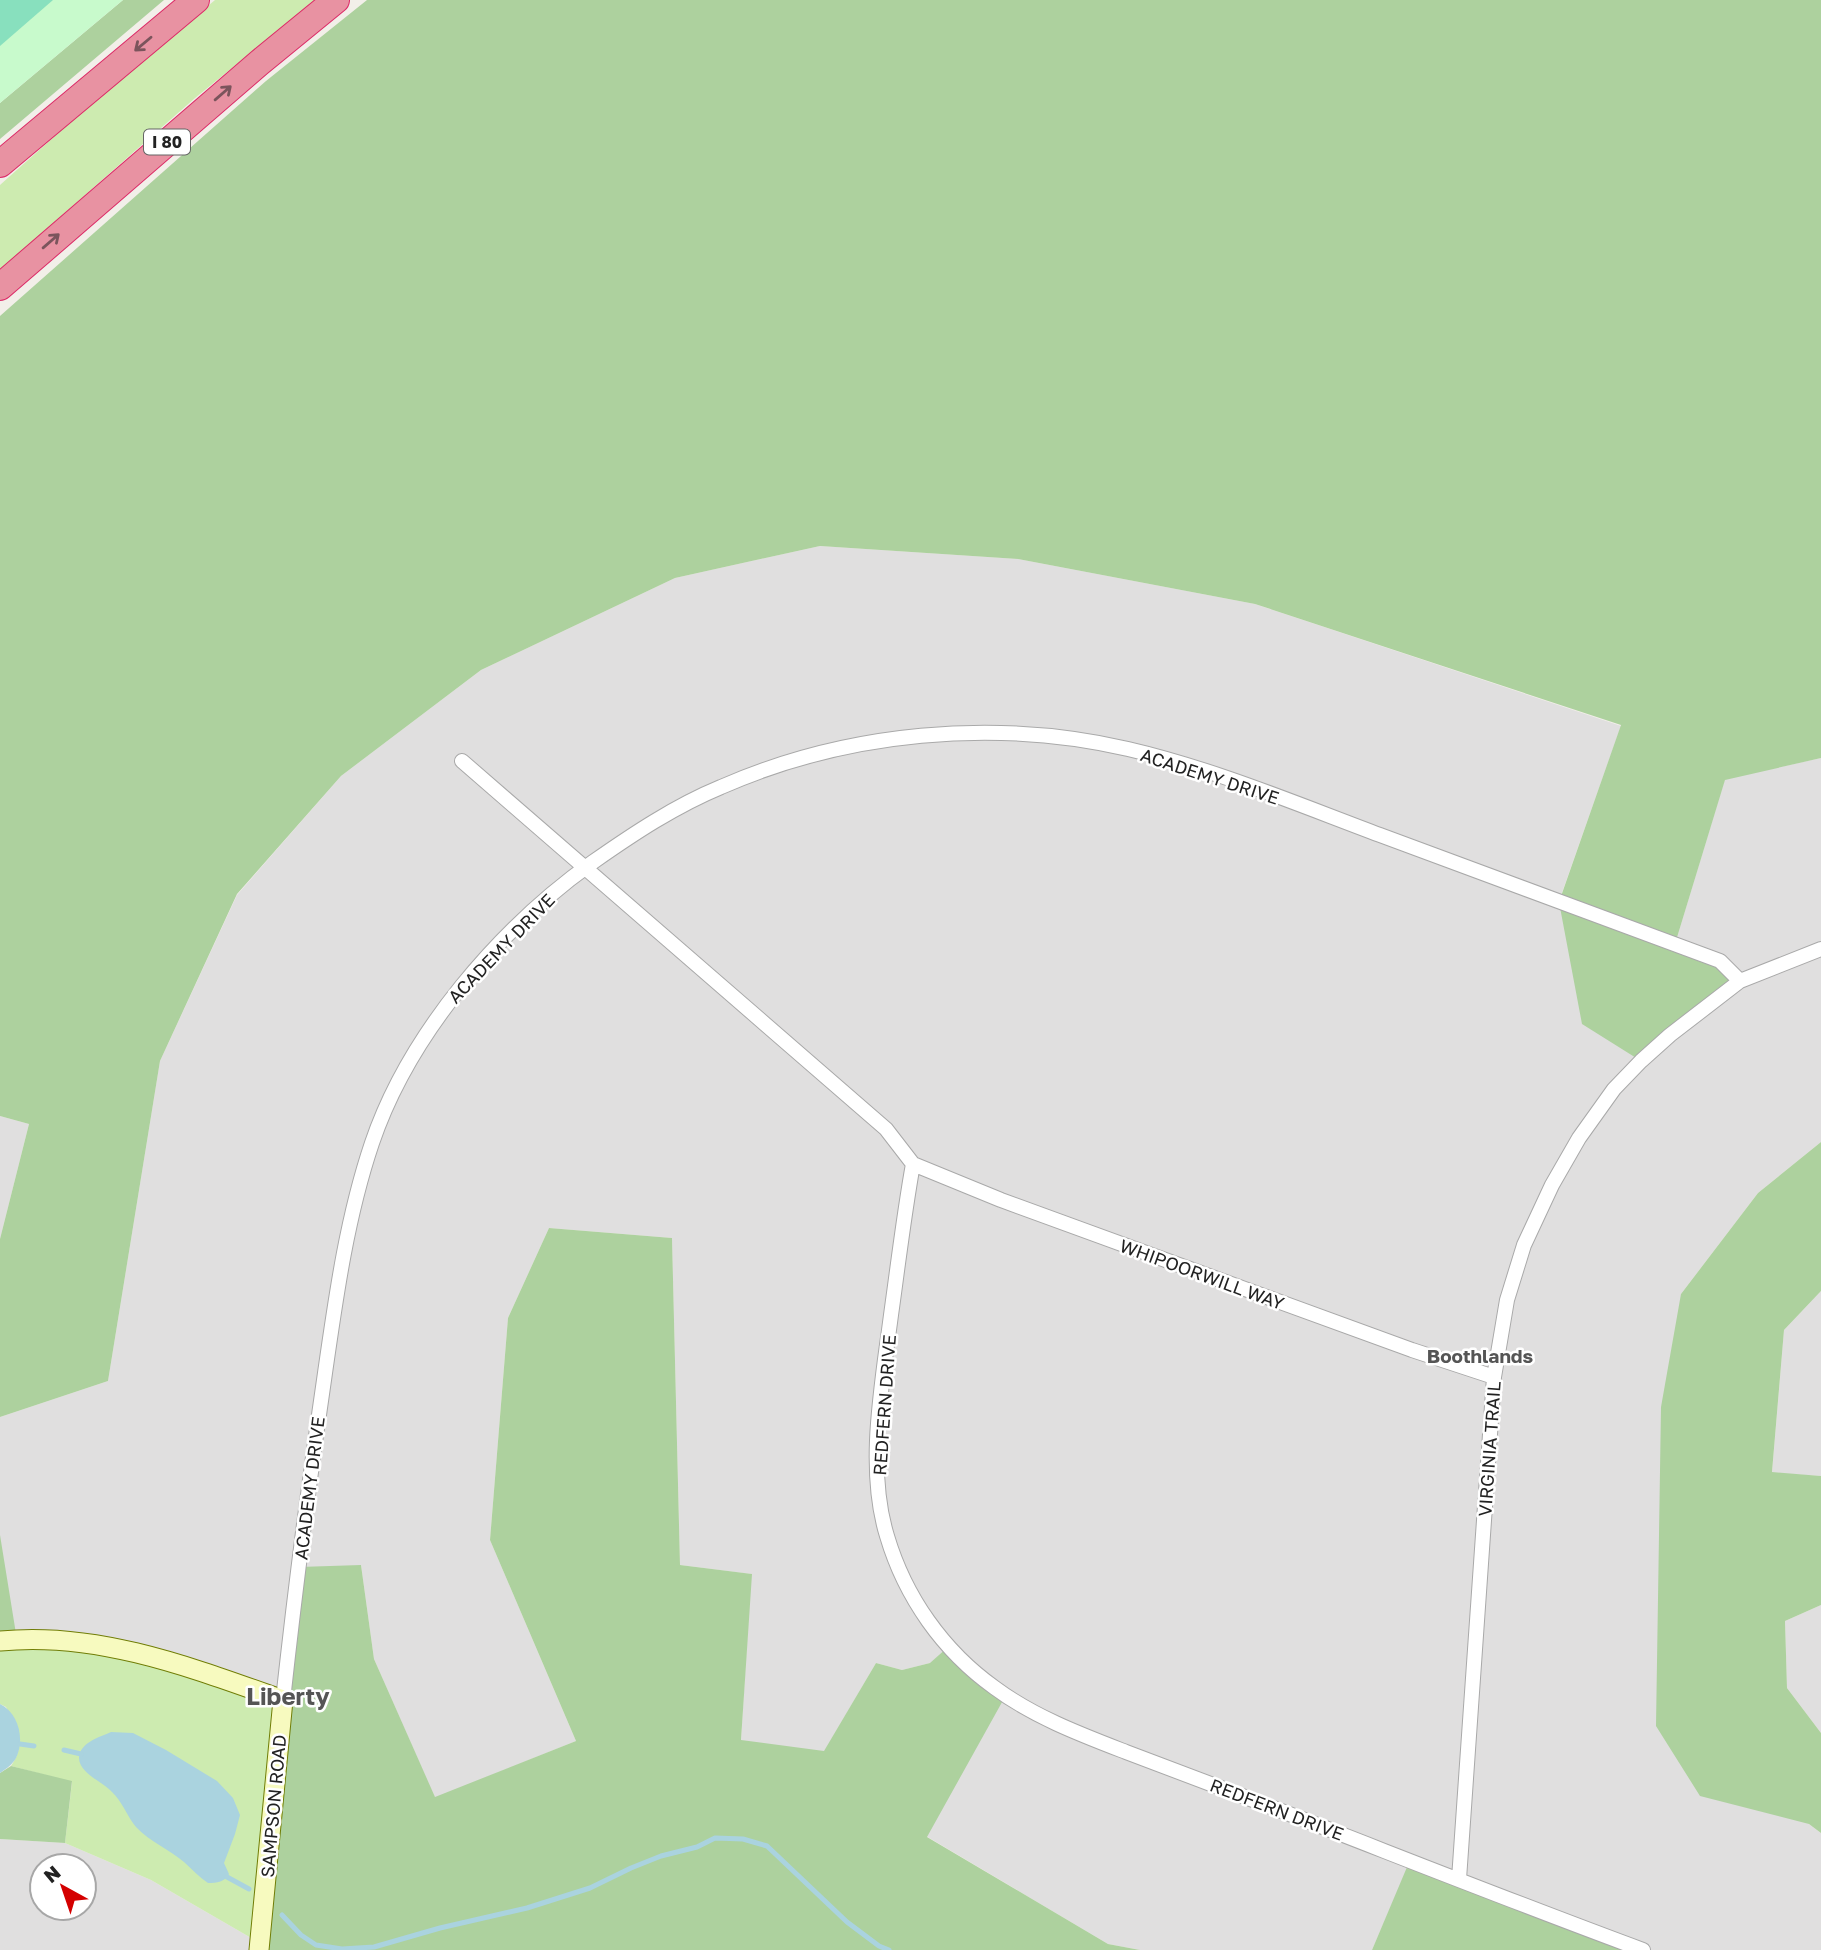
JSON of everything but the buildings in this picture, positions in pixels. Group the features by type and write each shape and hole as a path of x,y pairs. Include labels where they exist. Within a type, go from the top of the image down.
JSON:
{"highway":[{"path":"0,164 196,0"},
{"name":"I 80","path":"0,287 335,0"}],"street":[{"name":"ACADEMY DRIVE","path":"283,1700 316,1430 334,1311 355,1199 373,1140 390,1099 412,1058 452,997 522,921 585,867 676,808 719,787 776,765 829,750 879,741 934,735 990,734 1081,740 1174,761 1294,803 1720,961 1740,981"},
{"path":"462,761 886,1129 913,1164"},
{"name":"VIRGINIA TRAIL","path":"1459,1879 1494,1377 1507,1300 1524,1245 1548,1191 1579,1138 1614,1089 1641,1061 1740,981 1821,949"},
{"name":"WHIPOORWILL WAY","path":"913,1164 1014,1205 1399,1346 1494,1377"},
{"name":"REDFERN DRIVE","path":"913,1164 888,1344 876,1458 879,1498 896,1564 913,1598 934,1629 966,1665 997,1690 1037,1714 1094,1739 1459,1879 1507,1900 1643,1950"},
{"path":"0,1642 62,1641 123,1650 201,1671 283,1700"},
{"name":"SAMPSON ROAD","path":"259,1950 283,1700"}],"shaded area":[{"path":"820,546 1018,559 1255,604 1621,726 1559,901 1675,944 1725,779 1821,758 1821,1142 1758,1193 1681,1294 1809,1824 1821,1833 1821,1950 1643,1950 1411,1860 1372,1950 1140,1950 1108,1944 926,1836 1005,1695 930,1663 902,1670 876,1663 824,1752 741,1741 751,1574 680,1565 672,1238 549,1228 508,1318 490,1540 576,1741 435,1798 374,1659 361,1565 283,1700 13,1640 0,1552 0,1417 108,1381 160,1061 237,895 341,776 481,670 675,578"},
{"path":"0,1116 29,1124 0,1239"},
{"path":"1821,1291 1821,1476 1772,1473 1784,1330"},
{"path":"1821,1605 1821,1733 1787,1688 1785,1621"},
{"path":"0,1839 65,1843 86,1852 28,1852 28,1922 98,1922 98,1857 151,1880 260,1943 259,1950 0,1950"}],"green space":[{"path":"0,0 123,0 0,103"},
{"path":"0,0 53,0 0,46"},
{"path":"123,0 164,0 0,139 0,103"},
{"path":"215,0 316,0 195,98 0,270 0,185"},
{"path":"367,0 1821,0 1821,758 1725,780 1675,944 1720,961 1740,981 1641,1061 1582,1024 1559,902 1621,725 1255,604 1018,559 820,546 675,578 481,670 341,776 237,894 160,1061 108,1381 0,1417 0,1239 29,1124 0,1116 0,316 266,81"},
{"path":"1821,1142 1821,1291 1784,1330 1772,1472 1821,1476 1821,1605 1785,1621 1787,1688 1821,1733 1821,1833 1809,1824 1700,1796 1656,1726 1661,1407 1681,1294 1758,1193"},
{"path":"549,1228 672,1238 680,1565 752,1574 741,1740 824,1751 876,1663 902,1670 930,1663 948,1647 1006,1695 927,1837 1108,1944 1140,1950 259,1950 299,1567 361,1565 374,1659 435,1797 576,1741 490,1540 508,1318"},
{"path":"0,1535 17,1640 0,1642"},
{"path":"0,1641 62,1641 281,1693 260,1943 151,1880 98,1857 98,1852 86,1852 65,1843 72,1782 11,1766 19,1750 19,1736 6,1707 0,1704"},
{"path":"11,1766 72,1781 65,1843 0,1839 0,1773"},
{"path":"1410,1860 1643,1950 1372,1950"}],"water":[{"path":"0,1704 7,1708 16,1720 20,1743 14,1760 0,1773"},
{"path":"111,1732 133,1733 166,1750 217,1781 233,1798 240,1815 224,1863 229,1874 225,1879 208,1883 178,1857 147,1837 136,1827 116,1796 83,1768 79,1758 83,1748 91,1741"}],"waterway":[{"path":"20,1744 34,1746"},
{"path":"64,1750 81,1754"},
{"path":"282,1915 301,1935 316,1945 342,1949 374,1947 440,1928 527,1908 590,1888 631,1868 661,1856 697,1847 715,1838 743,1839 767,1846 847,1922 879,1946 889,1950"},
{"path":"227,1877 249,1889"}],"district":[{"name":"Boothlands","path":"1480,1355"},
{"name":"Liberty","path":"288,1695"}]}
